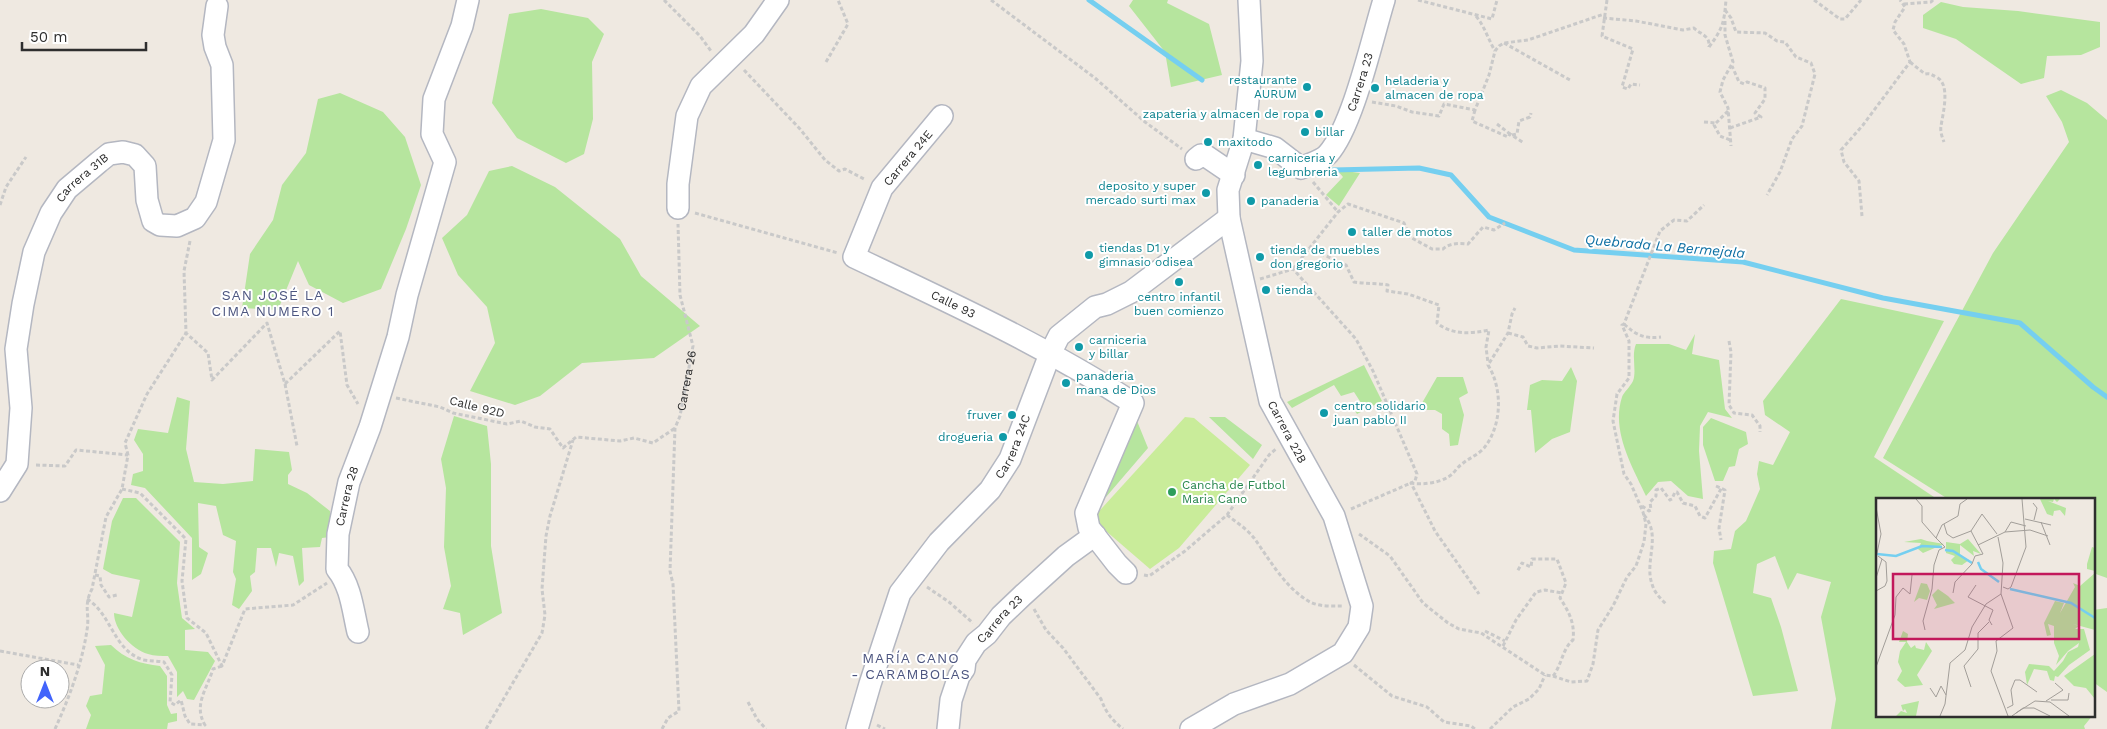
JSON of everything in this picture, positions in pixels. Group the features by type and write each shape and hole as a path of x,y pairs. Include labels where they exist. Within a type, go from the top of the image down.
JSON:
{"street":[{"name":"Carrera 28","path":"358,632 344,577 337,569 338,534 349,482 370,427 398,337 407,295 445,162 432,134 434,99 462,26 468,0"},
{"path":"678,208 678,184 687,116 702,86 754,34 778,0"},
{"name":"Carrera 22B","path":"1191,729 1234,704 1290,684 1343,654 1359,627 1362,606 1334,516 1270,401 1242,284 1229,218 1228,190 1244,139 1252,61 1248,0"},
{"name":"Carrera 23","path":"1301,168 1326,156 1339,140 1355,96 1384,0"},
{"path":"195,218 206,202 224,140 222,65 214,48 217,6"},
{"name":"Carrera 24E","path":"854,257 882,188 942,116"},
{"path":"1244,139 1275,148 1301,168"},
{"name":"Carrera 31B","path":"0,491 17,464 21,408 16,349 22,304 32,260 51,213 67,189 109,154 123,152 135,155 145,166 147,200 154,221 160,224 177,226 195,218"},
{"path":"1196,159 1201,155 1206,156 1234,175"},
{"name":"Carrera 24C","path":"857,729 900,593 940,542 990,490 1010,459 1050,354 1059,336 1095,307 1107,304 1131,292 1229,218"},
{"name":"Calle 93","path":"854,257 1050,354"},
{"path":"1050,354 1089,375 1133,403 1086,513 1089,528 1126,573"},
{"name":"Carrera 23","path":"948,729 951,700 959,676 964,669 965,660 976,643 987,634 1001,616 1025,593 1066,556 1095,535"}],"path":[{"path":"664,0 800,129 825,160 839,171 845,169 882,188"},
{"path":"826,62 848,24 838,0"},
{"path":"991,0 1095,78 1145,122 1196,159"},
{"path":"1418,0 1492,20 1497,0"},
{"path":"1607,0 1603,16 1602,36 1633,49 1622,87 1628,89 1631,84 1640,85"},
{"path":"1726,0 1725,35 1733,57 1732,65 1723,80 1720,92 1728,111 1731,146"},
{"path":"1814,0 1840,19 1845,20 1861,0"},
{"path":"1900,0 1904,4 1932,2 1933,0"},
{"path":"1904,4 1904,9 1895,22 1893,30 1904,44 1910,62 1926,74 1930,73 1938,77 1944,85 1944,110 1941,126 1944,142"},
{"path":"1726,10 1732,18 1736,32 1764,34 1777,41 1785,42 1796,57 1811,63 1815,70 1804,121 1792,139 1780,172 1767,195"},
{"path":"1476,16 1484,26 1486,36 1495,51"},
{"path":"1531,113 1530,116 1519,122 1517,134 1508,137 1472,121 1474,110 1489,75 1495,51 1504,43 1528,40 1603,16 1683,30 1694,28 1705,34 1710,42 1709,47 1720,32 1725,21"},
{"path":"1504,43 1570,80"},
{"path":"1862,216 1859,181 1844,162 1841,150 1863,125 1910,62"},
{"path":"1730,128 1761,117 1755,113 1765,99 1764,88 1747,82 1744,84 1739,82 1732,65"},
{"path":"1355,96 1412,112 1438,116 1444,104 1474,110"},
{"path":"1728,111 1714,125 1720,136 1730,140"},
{"path":"1704,122 1717,123"},
{"path":"1497,124 1524,144"},
{"path":"0,205 6,187 26,157"},
{"path":"1301,168 1338,212"},
{"path":"1242,284 1293,268 1338,212 1348,204 1377,214 1386,215 1404,223 1410,237 1432,249 1444,249 1448,245 1459,243 1468,244 1483,227 1494,230 1505,223"},
{"path":"1666,604 1658,596 1652,584 1650,561 1654,540 1641,506 1624,474 1613,421 1617,394 1629,378 1629,341 1622,325 1660,231 1674,220 1687,221 1704,205"},
{"path":"678,208 854,257"},
{"name":"Carrera 26","path":"662,729 668,718 679,711 673,584 670,571 674,428 680,416 693,346 680,295 678,208"},
{"path":"55,729 68,701 88,628 87,599 96,575 106,517 122,489 128,455 125,443 147,394 186,333 184,271 195,218"},
{"path":"1309,248 1346,265 1354,282 1369,285 1388,285 1387,291 1408,294 1439,305 1437,323 1448,330 1459,333 1489,330 1486,347 1488,365 1494,374 1498,406 1494,431 1483,450 1462,464 1448,478 1418,485 1411,483"},
{"path":"1293,268 1356,340 1373,370 1417,474 1415,481 1334,516"},
{"path":"1488,365 1508,333 1515,308"},
{"path":"186,333 208,353 212,380 267,323 285,384 297,446"},
{"path":"1624,324 1640,336 1660,337"},
{"path":"285,384 340,331 347,385 370,427"},
{"path":"1508,333 1523,337 1528,346 1537,348 1560,346 1594,348"},
{"path":"1729,341 1731,352 1729,405 1734,413 1752,415 1760,426 1760,432"},
{"name":"Calle 92D","path":"383,385 390,396 408,402 440,407 453,413 507,424 521,421 535,427 550,428 563,448 576,437 620,441 634,438 653,443 674,428"},
{"path":"1126,573 1149,576 1185,551 1227,515 1269,455 1290,438"},
{"path":"486,729 542,633 545,615 542,589 546,536 550,516 573,440"},
{"path":"26,465 66,466 76,450 128,455"},
{"path":"1411,483 1436,530 1480,594"},
{"path":"1716,486 1722,487"},
{"path":"1641,506 1649,511 1652,510 1650,502 1656,496 1656,490 1661,488 1670,500 1675,492 1677,492 1683,502 1695,506 1700,516 1704,518 1722,487"},
{"path":"1721,540 1719,528 1725,490 1722,487"},
{"path":"122,489 140,493 186,539 182,581 187,618 206,633 222,666"},
{"path":"1227,515 1253,537 1259,548 1284,579 1310,602 1323,606 1362,606"},
{"path":"1334,516 1390,556 1422,603 1448,624 1459,629 1481,633 1545,675 1570,682 1587,681 1593,664 1598,630 1613,606 1627,577 1636,566 1644,542 1646,524 1644,515"},
{"path":"1517,572 1522,563 1531,567 1532,559 1556,559 1566,583 1560,598 1569,612 1575,628 1573,640 1568,644 1553,676"},
{"path":"96,575 100,576 101,585 109,596 117,595"},
{"path":"87,599 105,618 124,648 144,660 164,662 172,675 170,702 175,705 181,700 185,716 190,724 205,726 200,718 200,700 213,669 222,666 245,609 293,605 315,592 321,585 344,577"},
{"path":"912,577 949,602 987,634"},
{"path":"1503,646 1504,640 1516,620 1536,592 1545,590 1562,593"},
{"path":"1025,593 1046,630 1063,648 1101,699 1104,709 1113,722 1123,729"},
{"path":"1485,631 1504,640"},
{"path":"0,651 78,665"},
{"path":"1343,654 1358,669 1392,696 1427,707 1444,722 1471,726 1475,729"},
{"path":"1490,729 1513,707 1529,699 1540,689 1545,675"},
{"path":"748,702 757,719 766,729"}],"green space":[{"path":"1133,0 1168,0 1167,3 1209,24 1222,75 1171,87 1165,52 1129,6"},
{"path":"1941,2 1963,7 2018,11 2100,22 2100,47 2081,55 2047,56 2044,78 2021,84 1956,39 1923,28 1923,15"},
{"path":"541,9 588,18 604,34 592,62 593,119 584,154 566,163 517,138 492,103 509,14"},
{"path":"2061,90 2087,103 2107,120 2107,578 2094,573 2094,498 1946,498 1883,458 1993,253 2069,142 2062,122 2046,96"},
{"path":"340,93 383,112 405,137 421,185 406,229 381,289 343,303 309,285 298,261 278,310 242,308 250,254 273,220 282,185 306,153 318,99"},
{"path":"512,166 555,187 620,239 641,276 700,326 654,358 582,363 540,396 515,405 470,391 495,343 487,307 458,275 442,238 467,215 489,171"},
{"path":"1337,170 1360,173 1339,206 1326,195 1343,177"},
{"path":"1841,299 1944,321 1874,457 1936,498 1876,498 1876,716 2092,716 2084,726 2085,729 1831,729 1836,699 1821,617 1831,582 1797,573 1788,590 1775,556 1757,564 1753,593 1771,598 1781,627 1798,691 1753,696 1713,563 1714,551 1731,549 1735,531 1746,521 1760,489 1757,474 1759,461 1773,465 1790,432 1765,415 1763,401"},
{"path":"1695,334 1692,354 1719,360 1725,409 1732,418 1708,412 1700,426 1699,451 1703,499 1688,496 1671,481 1658,482 1646,496 1629,460 1619,423 1622,397 1634,377 1636,344 1669,344 1686,350"},
{"path":"1364,365 1382,401 1357,414 1355,411 1363,406 1354,392 1341,396 1334,385 1292,408 1287,402"},
{"path":"1571,367 1577,381 1570,432 1552,439 1535,453 1531,410 1527,410 1530,385 1542,380 1562,381"},
{"path":"1437,377 1463,377 1468,393 1459,398 1464,415 1458,445 1450,446 1449,434 1442,429 1442,414 1435,410 1418,410"},
{"path":"177,397 190,401 186,449 194,482 223,484 253,481 255,449 289,452 292,470 288,475 288,484 307,493 330,511 330,537 322,538 320,547 302,548 304,581 299,586 293,556 279,553 276,567 271,548 257,548 255,572 250,576 252,591 239,609 232,605 236,579 233,572 236,541 223,535 216,506 198,503 199,547 208,553 201,574 192,580 192,538 145,488 131,485 133,474 143,471 143,454 134,440 138,429 168,433"},
{"path":"454,416 487,426 491,464 491,546 502,613 463,635 460,613 443,609 451,586 444,547 446,488 441,459"},
{"name":"Cancha de Futbol Maria Cano","path":"1185,417 1194,418 1250,465 1179,548 1150,569 1092,519"},
{"path":"1209,417 1225,417 1262,445 1253,459"},
{"path":"1711,418 1746,432 1748,444 1739,449 1735,466 1729,467 1723,481 1715,481 1703,445 1703,427"},
{"path":"1137,421 1148,448 1106,497 1099,491"},
{"path":"123,498 136,498 180,542 177,583 182,618 195,629 185,630 185,650 208,652 215,661 194,700 187,699 183,691 177,697 177,672 168,656 148,654 136,648 120,632 117,625 114,613 132,617 140,580 112,574 103,569 112,521"},
{"path":"2107,608 2107,692 2094,683 2094,610"},
{"path":"111,645 122,654 134,660 160,666 167,676 167,705 171,714 177,713 177,721 168,723 167,729 86,729 91,715 86,706 90,696 102,694 105,665 95,646"}],"waterway":[{"name":"Quebrada La Bermejala","path":"1089,0 1202,80"},
{"name":"Quebrada La Bermejala","path":"1333,170 1419,168 1451,175 1489,217 1574,250 1743,262 1883,298 2020,323 2107,397"}],"place":[{"name":"restaurante AURUM","path":"1307,87"},
{"name":"heladeria y almacen de ropa","path":"1375,88"},
{"name":"zapateria y almacen de ropa","path":"1319,114"},
{"name":"billar","path":"1305,132"},
{"name":"maxitodo","path":"1208,142"},
{"name":"carniceria y legumbreria","path":"1258,165"},
{"name":"deposito y super mercado surti max","path":"1206,193"},
{"name":"panaderia","path":"1251,201"},
{"name":"taller de motos","path":"1352,232"},
{"name":"tiendas D1 y gimnasio odisea","path":"1089,255"},
{"name":"tienda de muebles don gregorio","path":"1260,257"},
{"name":"centro infantil buen comienzo","path":"1179,282"},
{"name":"tienda","path":"1266,290"},
{"name":"carniceria y billar","path":"1079,347"},
{"name":"panaderia mana de Dios","path":"1066,383"},
{"name":"centro solidario juan pablo II","path":"1324,413"},
{"name":"fruver","path":"1012,415"},
{"name":"drogueria","path":"1003,437"},
{"name":"Cancha de Futbol Maria Cano","path":"1172,492"}],"district":[{"name":"SAN JOSÉ LA CIMA NUMERO 1","path":"273,304"},
{"name":"MARÍA CANO - CARAMBOLAS","path":"911,666"}]}
